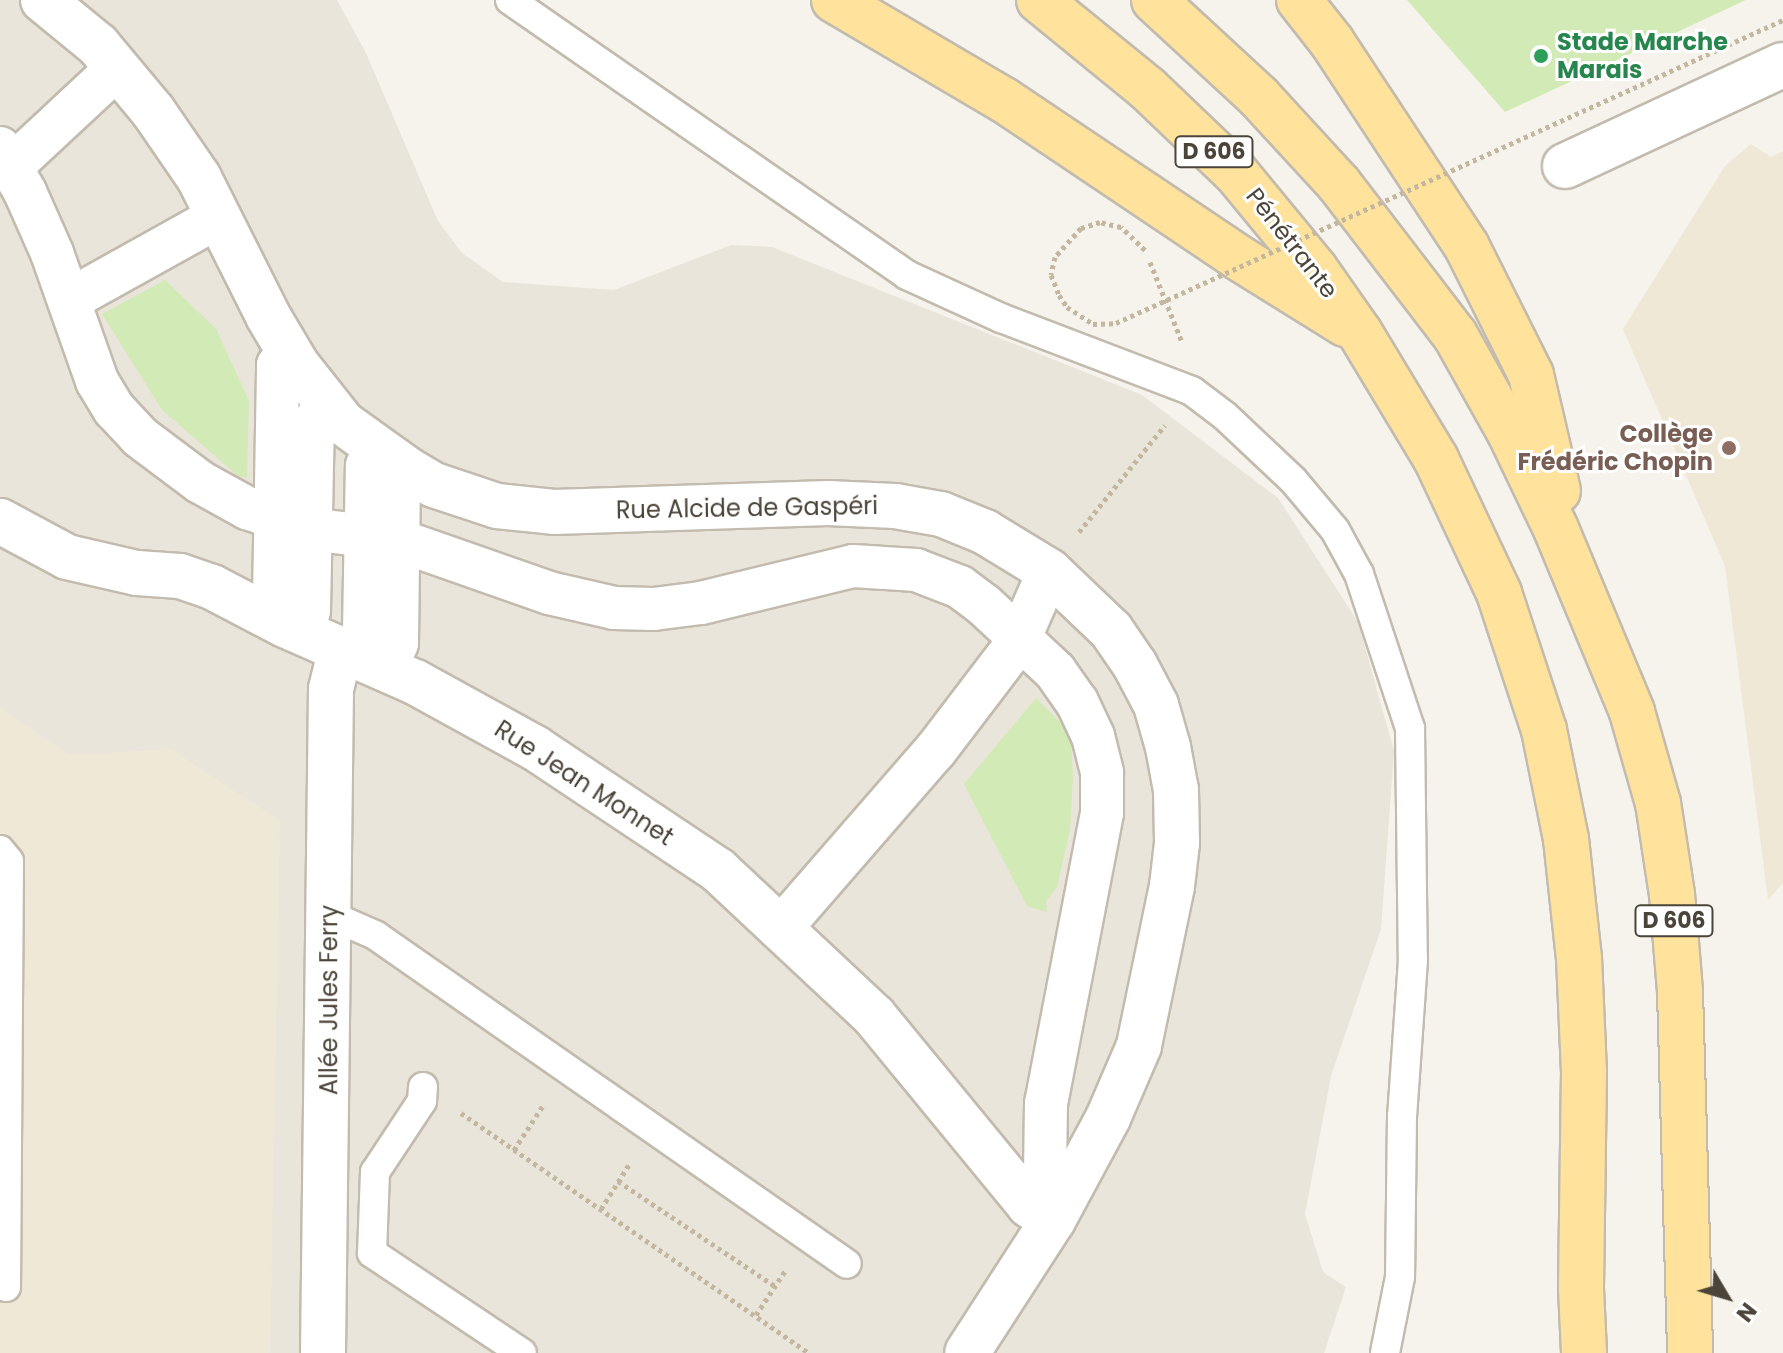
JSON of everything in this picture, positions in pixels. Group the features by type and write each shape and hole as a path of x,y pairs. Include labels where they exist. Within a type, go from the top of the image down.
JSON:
{"main road":[{"path":"834,0 1004,100 1239,258 1360,333"},
{"name":"Pénétrante","path":"1039,0 1147,88 1236,173 1315,269 1360,333"},
{"name":"D 606","path":"1154,0 1259,97 1339,184 1455,335 1510,433 1556,529 1632,712 1658,803 1672,894 1680,991 1690,1353"},
{"path":"1299,0 1332,42 1467,247 1531,375 1583,598"},
{"name":"D 606","path":"1360,333 1436,459 1499,593 1544,730 1566,839 1579,958 1584,1072 1581,1289 1584,1353"}],"street":[{"name":"Rue Alcide de Gaspéri","path":"43,0 98,45 153,111 199,178 290,355 328,405 343,423 434,485 497,506 554,512 828,503 895,506 941,514 985,532 1049,571 1111,630 1156,705 1176,790 1177,843 1172,886 1139,1046 1108,1118 1053,1220 967,1353"},
{"path":"1565,166 1783,65"},
{"path":"117,68 6,158 69,300 97,381 123,419 140,437 200,482 293,524 381,539 549,593 614,608 654,609 701,603 853,566 916,570 960,587 1055,671 1077,702 1093,736 1102,773 1102,813 1046,1103 1045,1176 1053,1220"},
{"path":"69,300 218,217"},
{"path":"290,355 278,365 293,524 308,610 331,644 365,631 381,539 368,466 392,458"},
{"path":"293,524 312,426 328,405"},
{"name":"Rue Jean Monnet","path":"0,521 67,557 137,573 180,576 212,587 535,748 718,870 874,1016 1029,1205 1053,1220"},
{"path":"780,929 935,751 1020,639 1049,571"},
{"name":"Allée Jules Ferry","path":"323,1353 331,644"}],"lane":[{"path":"510,0 907,275 1001,318 1192,391 1225,416 1293,480 1335,530 1359,574 1410,728 1413,960 1402,1116 1400,1277 1385,1353"},
{"path":"0,850 9,861 6,1287"},
{"path":"329,915 375,935 847,1264"},
{"path":"423,1087 422,1101 375,1172 372,1253 522,1353"}],"path":[{"path":"1145,250 1121,227 1100,222 1081,228 1055,257 1051,275 1059,295 1079,317 1093,324 1116,323 1783,20"},
{"path":"514,1150 567,1069"},
{"path":"423,1087 809,1353"},
{"path":"601,1209 651,1128"},
{"path":"618,1181 775,1286"}],"shaded area":[{"path":"0,0 337,0 366,53 438,221 462,253 503,282 614,290 731,245 772,247 1142,395 1278,498 1358,622 1394,751 1381,929 1331,1076 1305,1214 1323,1272 1346,1287 1324,1353 0,1353"},
{"name":"Collège Frédéric Chopin","path":"1751,144 1771,157 1783,151 1783,883 1768,900 1725,566 1623,329 1725,166"},
{"path":"0,707 69,755 171,749 280,821 270,1353 0,1353"}],"green space":[{"name":"Stade Marche Marais","path":"1407,0 1746,0 1505,112"},
{"path":"165,280 216,329 249,401 247,478 238,476 162,410 102,314"},
{"path":"1036,698 1061,723 1071,743 1073,776 1070,830 1057,887 1046,901 1047,912 1027,906 964,784"}],"place":[{"name":"Stade Marche Marais","path":"1541,56"},
{"name":"Collège Frédéric Chopin","path":"1729,448"}]}
